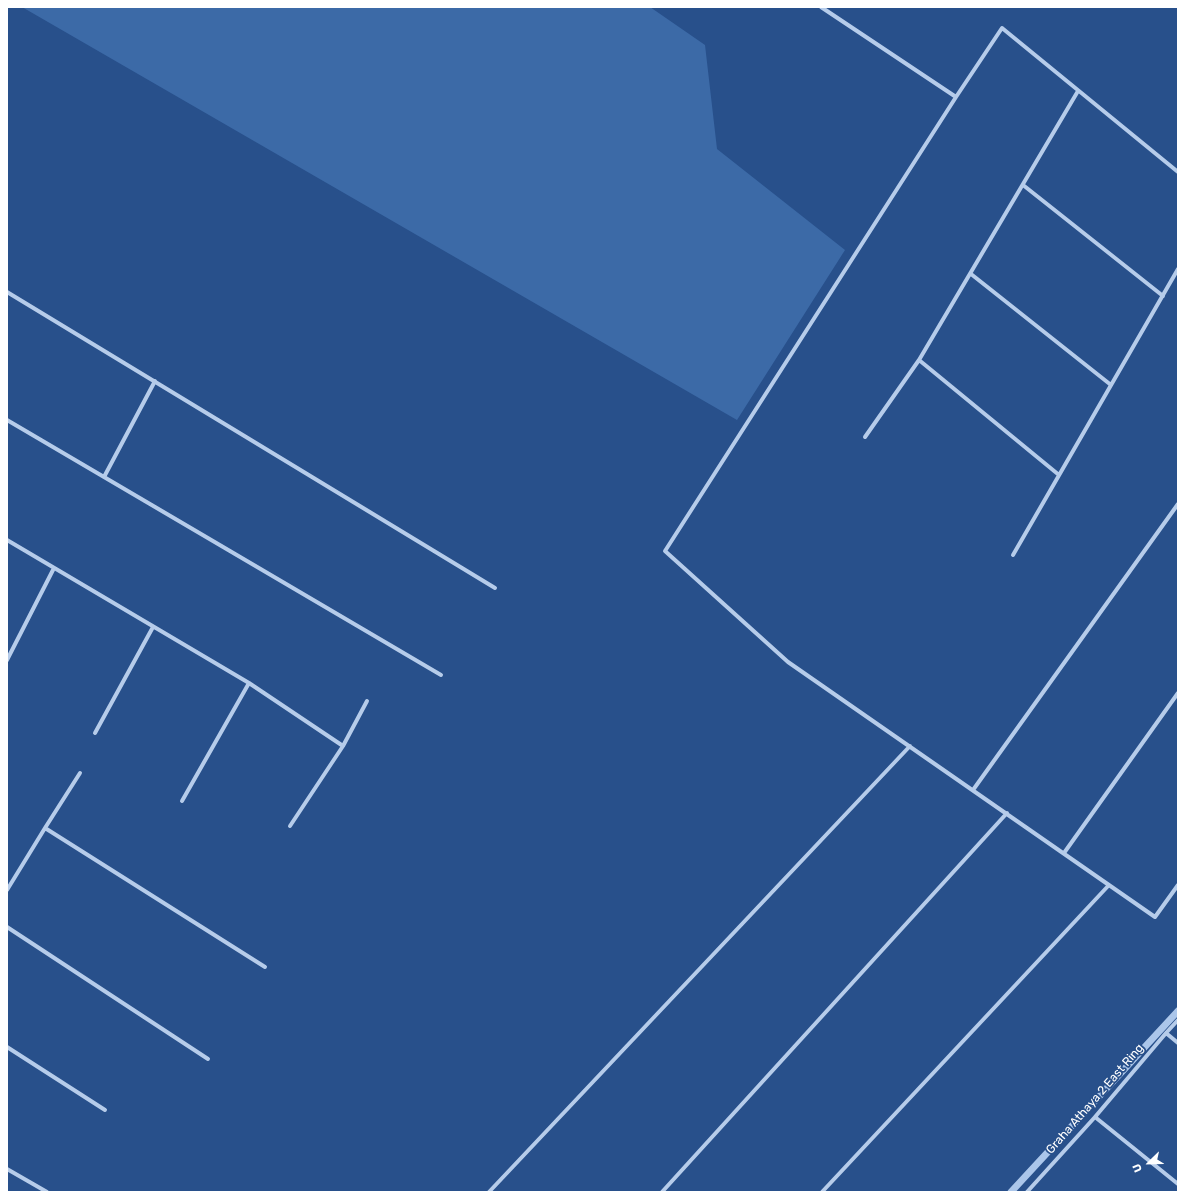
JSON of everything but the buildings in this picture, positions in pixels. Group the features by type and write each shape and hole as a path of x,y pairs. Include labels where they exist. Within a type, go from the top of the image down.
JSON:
{"street":[{"path":"822,7 956,97"},
{"path":"1178,172 1002,28 956,97 665,551 788,662 1155,917 1178,885"},
{"path":"865,437 919,360 1078,91"},
{"path":"1023,185 1163,296"},
{"path":"1013,555 1178,269"},
{"path":"970,274 1111,385"},
{"path":"7,292 495,588"},
{"path":"919,360 1059,475"},
{"path":"104,477 155,381"},
{"path":"7,420 441,675"},
{"path":"973,790 1178,504"},
{"path":"7,540 249,683 342,746"},
{"path":"7,660 54,568"},
{"path":"95,733 153,627"},
{"path":"182,801 249,683"},
{"path":"1064,853 1178,693"},
{"path":"290,826 342,746 367,701"},
{"path":"489,1192 910,746"},
{"path":"7,890 80,773"},
{"path":"662,1192 1007,813"},
{"path":"45,828 265,967"},
{"path":"822,1192 1109,885"},
{"path":"7,927 208,1059"},
{"name":"Graha Athaya 2 East Ring","path":"1027,1192 1095,1117 1178,1020"},
{"path":"1166,1033 1178,1043"},
{"path":"7,1047 106,1110"},
{"path":"1095,1117 1178,1184"},
{"path":"7,1169 47,1192"}],"shaded area":[{"path":"22,7 650,7 705,45 717,149 845,250 737,420"}],"waterway":[{"path":"1011,1192 1178,1011"}]}
